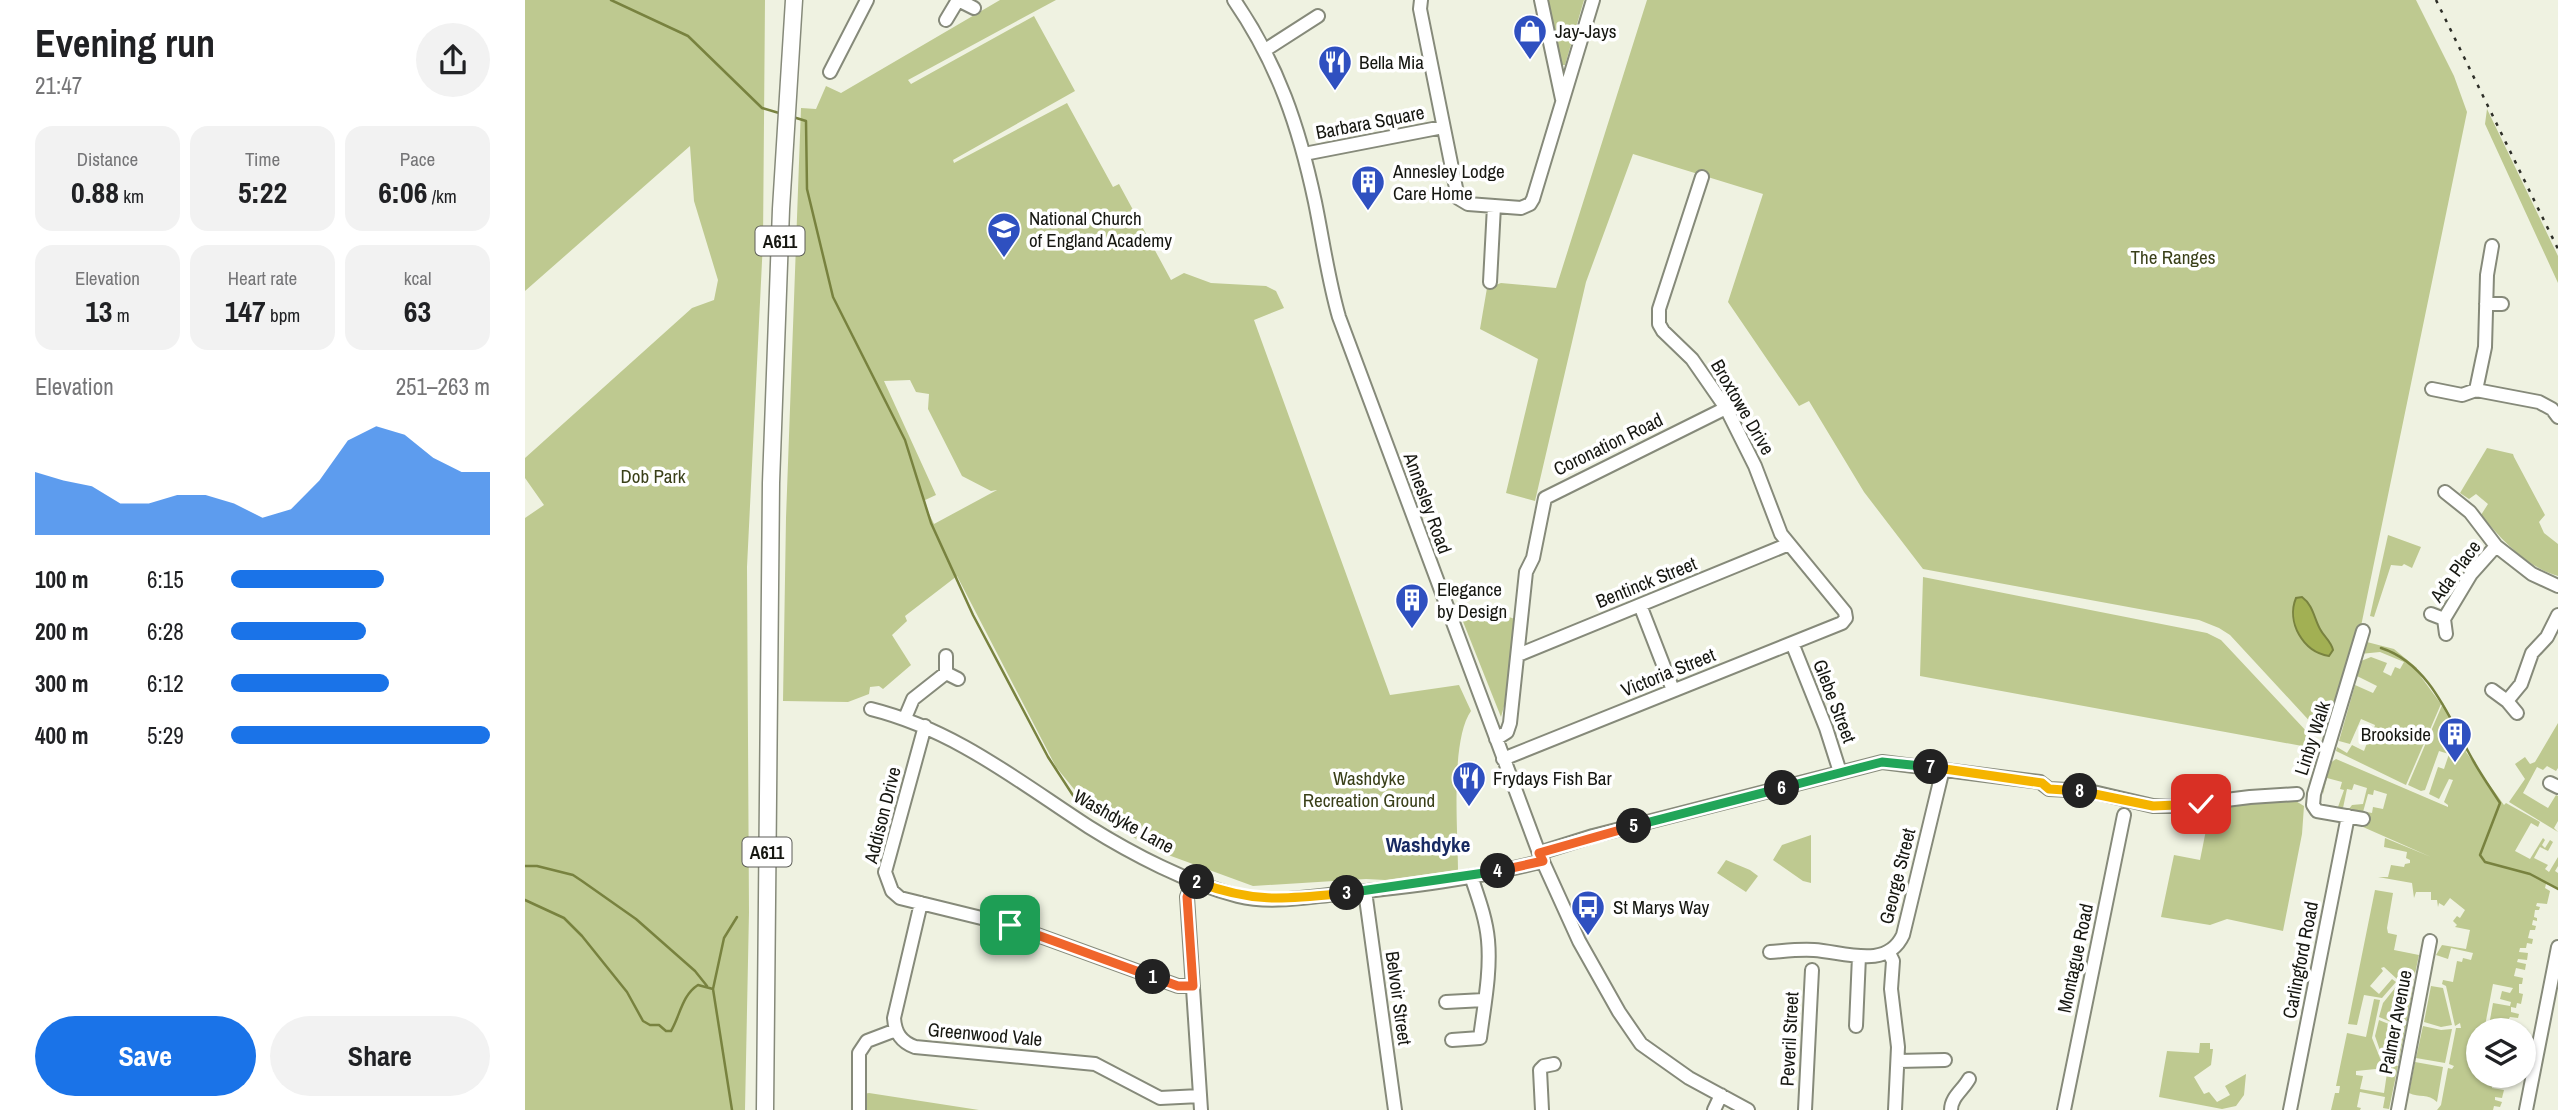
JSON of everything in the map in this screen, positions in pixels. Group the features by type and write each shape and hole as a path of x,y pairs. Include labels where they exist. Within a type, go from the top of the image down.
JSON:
{"main road":[{"name":"A611","path":"765,1110 771,483 781,205 794,0"}],"street":[{"path":"829,72 867,0"},
{"path":"946,20 958,0 974,8"},
{"name":"Annesley Road","path":"1234,0 1265,50 1287,97 1304,155 1319,222 1328,281 1339,317 1503,759 1541,857 1579,941 1631,1032 1661,1060 1748,1110"},
{"name":"Barbara Square","path":"1422,0 1420,9 1458,198 1468,204 1521,208 1534,199 1593,0"},
{"name":"Barbara Square","path":"1541,0 1562,102"},
{"path":"1265,50 1318,16"},
{"name":"Barbara Square","path":"1304,155 1443,127"},
{"name":"Broxtowe Drive","path":"1702,177 1658,309 1658,317 1663,331 1692,359 1726,408 1755,466 1781,534 1846,612 1846,618"},
{"path":"1490,282 1494,206"},
{"path":"2476,390 2485,347 2488,270 2492,246"},
{"path":"2486,304 2502,304"},
{"path":"2448,377 2438,390 2462,395 2476,390 2539,402 2552,409 2558,417"},
{"name":"Coronation Road","path":"1496,738 1507,732 1510,723 1526,572 1532,558 1545,498 1726,408"},
{"path":"2445,492 2470,512 2496,546 2532,574 2558,586"},
{"name":"Bentinck Street","path":"1518,655 1789,544"},
{"name":"Ada Place","path":"2446,634 2444,619 2471,574 2496,546"},
{"path":"1640,605 1673,690"},
{"name":"Ada Place","path":"2431,614 2444,619"},
{"path":"2507,701 2521,684 2532,653 2547,637 2558,615"},
{"name":"Victoria Street","path":"1503,759 1842,623 1846,618"},
{"name":"Linby Walk","path":"2363,631 2305,794 2317,811 2363,819"},
{"name":"Glebe Street","path":"1792,643 1826,728 1840,772"},
{"path":"905,718 913,699 952,676 946,656"},
{"path":"2492,690 2517,713"},
{"name":"Washdyke Lane","path":"871,709 905,718 958,741 1118,844 1193,880 1240,896 1263,899 1365,891 1471,876 1541,857 1593,836 1882,762 2042,783 2049,789 2088,791 2153,806 2305,794"},
{"name":"Addison Drive","path":"925,726 885,872 892,891 900,898 1010,925 1178,986 1193,986"},
{"name":"George Street","path":"1770,952 1809,950 1877,956 1889,953 1898,946 1903,935 1943,769"},
{"name":"Montague Road","path":"2064,1110 2124,815"},
{"name":"Carlingford Road","path":"2290,1110 2348,817"},
{"path":"1452,1040 1479,1038 1485,999 1488,940 1471,876"},
{"path":"1193,880 1187,897 1201,1110"},
{"name":"Belvoir Street","path":"1365,891 1395,1110"},
{"path":"859,1110 857,1062 862,1046 867,1041 890,1032 921,903"},
{"name":"Palmer Avenue","path":"2398,1110 2430,941"},
{"path":"2526,1110 2558,947"},
{"path":"1889,953 1893,961 1891,989 1898,1038 1895,1110"},
{"path":"1856,1026 1859,956"},
{"name":"Peveril Street","path":"1805,1110 1812,970"},
{"path":"1446,1002 1485,999"},
{"name":"Greenwood Vale","path":"890,1032 915,1047 1095,1064 1160,1098 1200,1096"},
{"path":"1898,1061 1945,1060"},
{"path":"1542,1110 1540,1070 1544,1066 1554,1065"},
{"path":"1951,1110 1954,1097 1969,1079"},
{"path":"1713,1110 1721,1095"}],"green space":[{"name":"Dob Park","path":"525,0 765,0 763,241 747,567 749,912 745,1110 525,1110 525,518 544,505 525,478 525,458 692,308 714,300 718,280 694,201 690,146 525,291"},
{"name":"Washdyke Recreation Ground","path":"1000,0 1056,0 908,80 911,84 1034,16 1075,91 953,160 954,163 1067,103 1113,187 1119,184 1171,280 1184,273 1211,283 1266,286 1276,291 1284,308 1254,320 1390,695 1459,685 1471,711 1464,725 1458,764 1458,870 1385,880 1253,886 1160,852 1131,836 1097,805 1091,810 1056,767 957,576 905,616 907,621 892,635 911,665 883,689 879,686 870,687 869,694 848,702 783,701 786,518 801,108 816,109 826,86 841,93","holes":["910,380 916,392 929,394 928,409 962,476 991,491 997,490 934,524 923,501 936,495 884,381"]},
{"path":"1548,0 1584,0 1565,65 1560,65"},
{"name":"The Ranges","path":"1647,0 2416,0 2454,76 2467,112 2360,631 2327,740 2230,635 2219,628 2199,620 1923,569 1864,492 1809,401 1799,406 1728,302 1763,194 1633,154 1586,282 1535,501 1506,493 1538,359 1480,329 1487,288 1501,283 1556,288"},
{"path":"2487,109 2558,256 2558,283 2485,124"},
{"path":"2487,448 2513,454 2545,515 2539,522 2544,533 2558,544 2558,576 2535,566 2506,543 2481,515 2488,504 2476,494 2469,499 2460,493"},
{"path":"2388,535 2421,547 2412,568 2404,564 2391,565 2374,617 2370,616"},
{"path":"1923,577 2207,633 2221,640 2324,750 1920,676"},
{"path":"1487,610 1515,619 1506,699 1501,717 1462,619"},
{"path":"2363,641 2394,649 2417,668 2441,704 2406,785 2336,751 2337,747 2347,753 2352,745 2364,751 2367,743 2363,741 2368,730 2373,732 2375,725 2361,719 2350,744 2339,741 2355,685 2373,693 2377,686 2357,676 2361,661 2371,657 2387,663 2383,672 2391,676 2395,667 2400,669 2404,662 2380,652 2360,654"},
{"path":"2443,703 2468,749 2466,752 2504,805 2506,803 2540,822 2538,827 2531,823 2515,851 2530,859 2543,838 2545,840 2542,845 2545,848 2550,840 2553,842 2548,851 2540,847 2534,858 2548,865 2545,869 2549,872 2558,857 2555,871 2558,873 2558,888 2546,884 2545,888 2550,891 2547,904 2537,903 2536,906 2540,907 2535,910 2534,917 2537,921 2533,920 2532,925 2536,926 2535,930 2530,930 2528,938 2533,939 2532,944 2527,943 2526,948 2520,948 2519,952 2528,953 2527,960 2518,959 2517,962 2526,964 2525,970 2516,968 2514,976 2523,978 2522,984 2519,984 2519,993 2523,994 2521,1004 2517,1003 2516,1008 2511,1007 2511,1012 2519,1014 2518,1018 2490,1018 2493,1003 2510,1006 2511,1002 2500,999 2502,991 2510,993 2513,988 2493,984 2486,1018 2466,1018 2466,1088 2504,1090 2502,1098 2495,1097 2495,1100 2502,1102 2500,1107 2494,1106 2493,1110 2437,1110 2441,1105 2448,1068 2452,1069 2454,1066 2449,1064 2456,1028 2461,1028 2460,1023 2455,1026 2446,986 2442,984 2443,980 2453,982 2457,961 2462,962 2463,958 2471,960 2473,953 2451,948 2448,959 2436,955 2442,945 2466,949 2470,930 2455,927 2457,925 2453,921 2457,916 2460,918 2465,910 2450,898 2444,906 2439,903 2438,907 2437,900 2431,900 2431,892 2416,892 2414,898 2412,883 2378,877 2388,877 2391,865 2404,867 2410,863 2406,858 2407,852 2384,847 2385,838 2431,857 2363,827 2367,812 2372,813 2373,807 2383,809 2387,794 2374,790 2373,795 2368,794 2363,812 2349,809 2352,805 2363,804 2367,788 2354,784 2352,790 2347,789 2343,808 2338,807 2344,790 2340,789 2342,782 2327,778 2323,794 2330,763 2336,759 2448,807 2444,802 2453,780 2449,779 2439,799 2429,794 2438,767 2444,769 2449,754 2439,751 2425,790 2408,785"},
{"path":"2558,723 2558,768 2556,771 2547,766 2543,770 2537,767 2523,793 2548,808 2556,795 2558,796 2558,821 2554,828 2558,832 2509,802 2525,779 2515,764 2525,757 2530,764 2535,762"},
{"path":"2284,799 2294,800 2304,806 2302,834 2283,931 2227,919 2210,925 2161,917 2174,855 2200,860 2210,810"},
{"path":"1811,835 1811,883 1803,881 1773,860 1782,845"},
{"path":"1726,860 1758,876 1746,892 1717,873"},
{"path":"2375,890 2393,893 2387,928 2388,933 2397,935 2394,950 2419,955 2413,983 2398,980 2384,967 2381,968 2383,971 2370,986 2379,994 2392,979 2396,982 2382,998 2364,995 2357,1025 2348,1024"},
{"path":"2399,983 2413,986 2407,1021 2391,1022 2379,1017 2383,1003"},
{"path":"2431,986 2443,988 2452,1025 2441,1027 2424,1022"},
{"path":"2374,999 2380,1000 2372,1038 2382,1063 2398,1066 2389,1109 2383,1108 2385,1097 2360,1092 2357,1107 2361,1108 2360,1110 2331,1110 2335,1093 2339,1093 2340,1086 2336,1086 2347,1033 2366,1037","holes":["2376,1069 2387,1073 2384,1093 2360,1089 2363,1076 2356,1075 2356,1071"]},
{"path":"2379,1020 2391,1025 2406,1025 2398,1064 2384,1062 2375,1036"},
{"path":"2423,1026 2441,1030 2452,1029 2445,1063 2416,1058"},
{"path":"2200,1043 2210,1043 2210,1049 2213,1049 2211,1065 2194,1077 2204,1094 2209,1092 2217,1102 2230,1095 2225,1086 2246,1074 2244,1095 2236,1106 2222,1109 2159,1097 2167,1051 2199,1053"},
{"path":"2415,1062 2443,1067 2437,1102 2409,1093"},
{"path":"863,1094 979,1110 864,1110"}],"shaded area":[{"path":"2302,597 2309,604 2332,647 2329,656 2311,649 2299,635 2293,607 2296,598"}],"waterway":[{"path":"611,0 688,36 762,108 779,113"},
{"path":"793,117 806,121 807,189 833,297 905,440 931,523 973,615 1048,757 1076,800"},
{"path":"2381,648 2398,656 2426,680 2500,803 2480,855 2485,862 2530,874 2558,889"},
{"path":"525,866 537,866 573,875 636,919 695,971 707,986"},
{"path":"525,900 564,918 627,992 643,1021 650,1025 659,1025 666,1031 671,1031 693,989 698,985 713,989 724,938 737,917"},
{"path":"713,989 732,1110"}],"railway":[{"path":"2436,0 2558,249"}],"place":[{"name":"Jay-Jays","path":"1530,61"},
{"name":"Bella Mia","path":"1335,92"},
{"name":"Annesley Lodge Care Home","path":"1368,212"},
{"name":"National Church of England Academy","path":"1004,259"},
{"name":"Elegance by Design","path":"1412,630"},
{"name":"Brookside","path":"2455,764"},
{"name":"Frydays Fish Bar","path":"1469,808"},
{"name":"St Marys Way","path":"1588,937"}],"district":[{"name":"Washdyke","path":"1428,844"}],"route":[{"path":"1010,925 1178,986 1193,986 1187,897 1193,880 1240,896 1286,899 1471,876 1543,861 1539,853 1593,836 1882,762 2040,782 2049,789 2088,791 2153,806 2201,804"}]}
